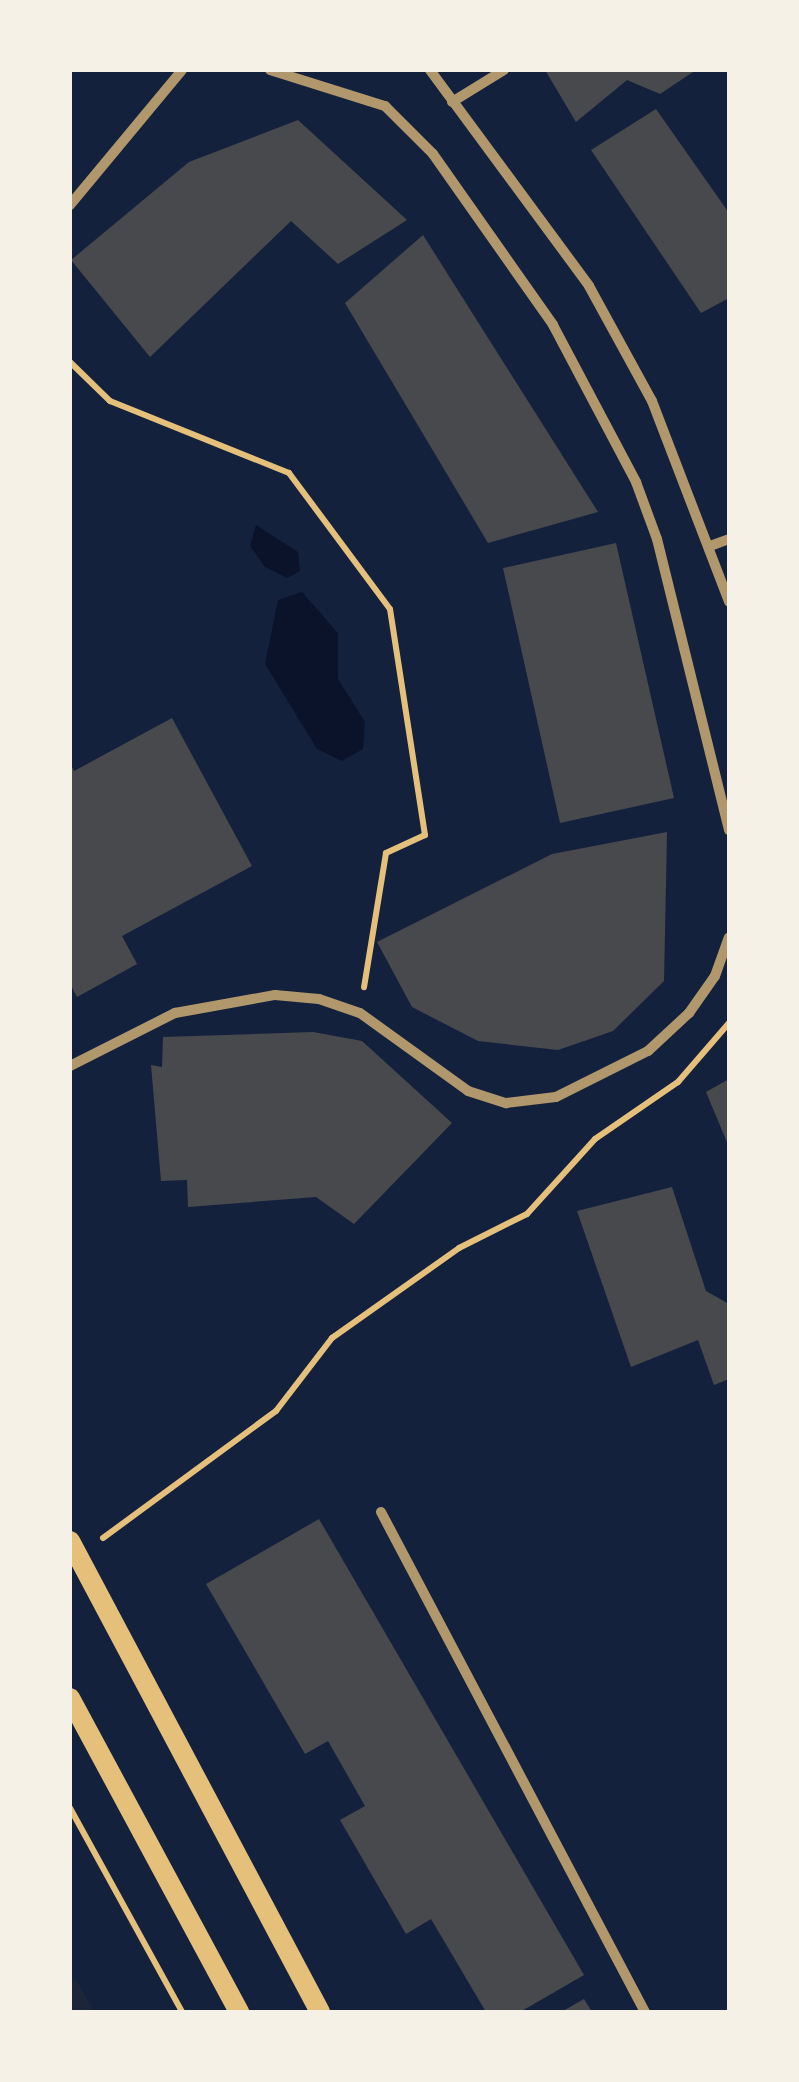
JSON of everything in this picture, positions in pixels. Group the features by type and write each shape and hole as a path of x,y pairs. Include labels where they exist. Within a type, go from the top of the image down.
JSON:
{"main road":[{"path":"74,1549 320,2012"},
{"path":"70,1698 238,2012"}],"street":[{"path":"70,205 182,70"},
{"path":"270,70 385,106 433,154 552,324 636,482 656,539 729,830"},
{"path":"430,70 589,286 652,401 729,602"},
{"path":"452,102 504,70"},
{"path":"710,546 729,539"},
{"path":"70,1066 174,1013 275,995 319,999 360,1013 468,1091 506,1104 556,1097 648,1051 690,1014 715,976 729,937"},
{"path":"382,1512 645,2012"}],"path":[{"path":"70,362 110,401 289,474 390,609 425,835 386,853 360,1013"},
{"path":"74,1549 276,1411 332,1338 459,1248 527,1214 595,1139 678,1082 729,1023"},
{"path":"71,1813 182,2012"}],"shaded area":[{"path":"256,525 298,552 300,571 287,578 265,567 250,546"},
{"path":"302,592 338,633 338,679 365,722 363,749 342,761 317,749 265,664 278,600"},
{"path":"70,1978 77,1981 94,2012 70,2012"}],"building":[{"path":"545,70 696,70 660,94 627,80 576,122"},
{"path":"656,109 729,213 729,298 701,313 591,150"},
{"path":"298,120 407,220 338,264 291,221 150,357 71,260 189,162"},
{"path":"423,235 598,512 488,543 345,303"},
{"path":"616,543 674,798 560,823 503,568"},
{"path":"172,718 252,866 122,936 137,964 77,997 70,984 70,763 74,771"},
{"path":"667,832 664,981 613,1031 558,1050 478,1041 412,1007 377,942 552,854"},
{"path":"313,1032 362,1041 452,1123 354,1224 316,1197 188,1207 187,1180 161,1181 151,1065 162,1067 163,1037"},
{"path":"729,1079 729,1147 706,1092"},
{"path":"672,1187 706,1291 729,1304 729,1379 714,1385 698,1340 631,1367 577,1211"},
{"path":"319,1519 584,1975 520,2012 486,2012 431,1919 406,1934 340,1820 365,1806 328,1741 305,1754 206,1584"},
{"path":"584,1999 592,2012 561,2012"}]}
